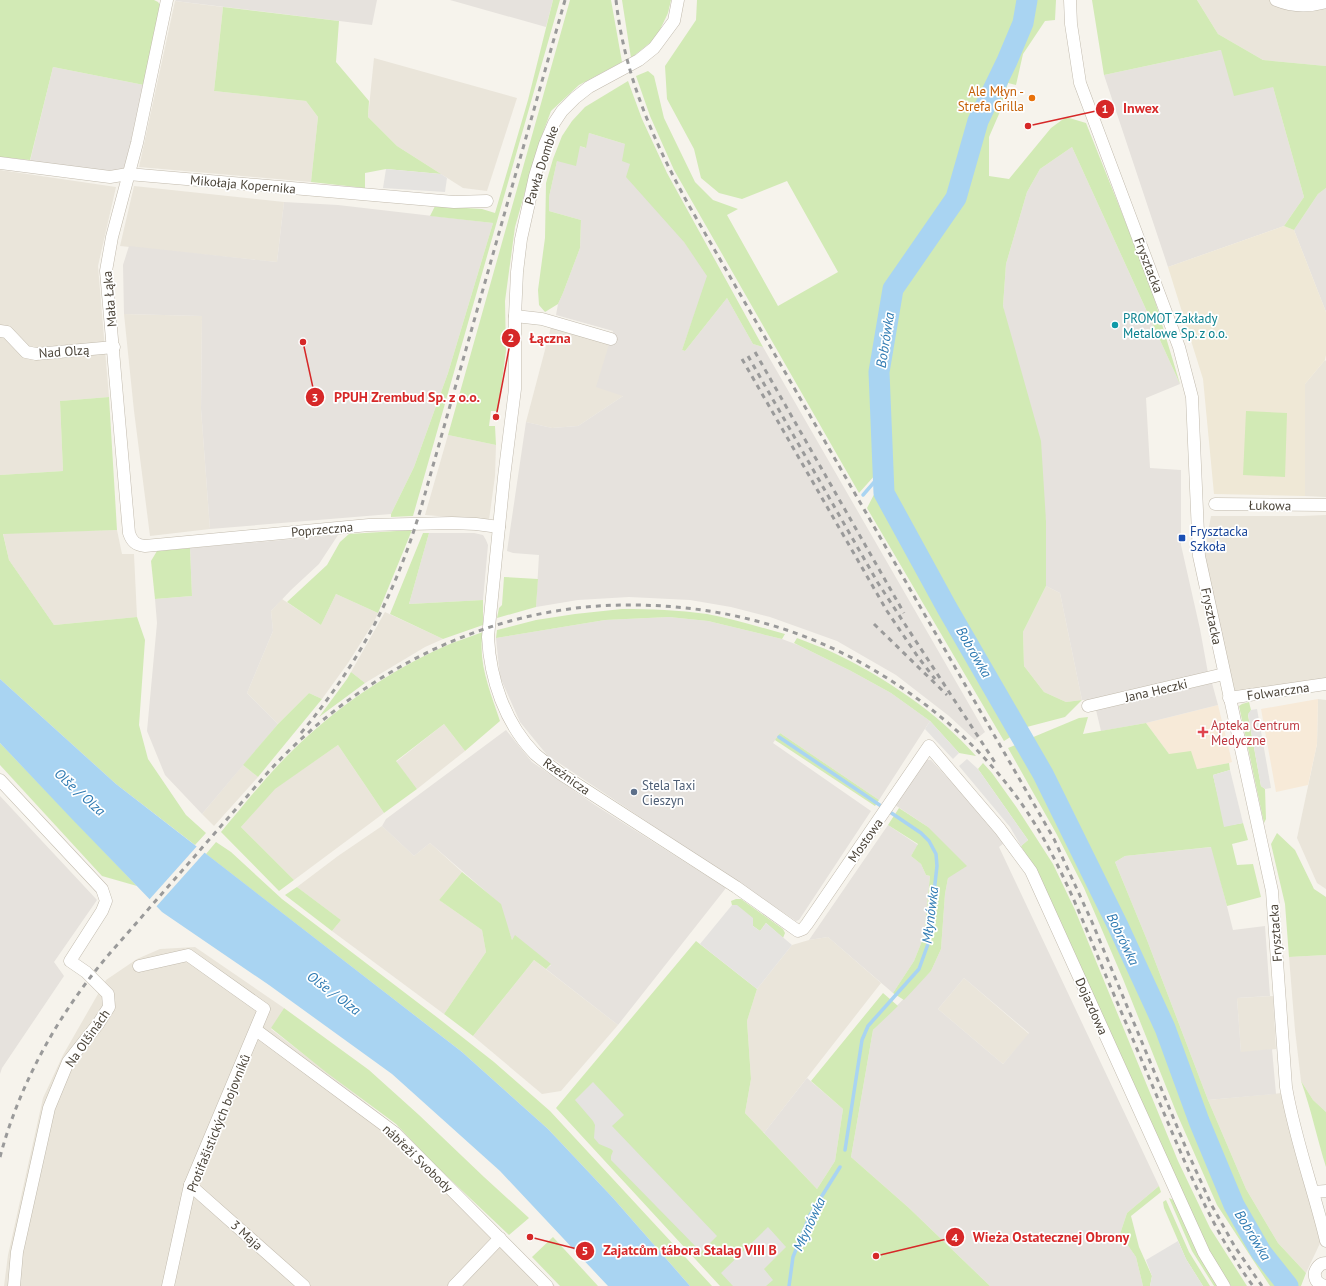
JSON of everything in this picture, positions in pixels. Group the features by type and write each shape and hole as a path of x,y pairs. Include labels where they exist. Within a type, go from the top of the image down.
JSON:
{"street":[{"name":"Mała Łąka","path":"145,546 137,545 132,540 129,533 114,347 106,271 112,237 137,143 167,0"},
{"name":"Pawła Dombke","path":"499,527 516,389 514,316 517,272 521,239 528,205 545,144 554,123 562,111 584,91 639,60 654,48 674,21 678,0"},
{"name":"Frysztacka","path":"1070,0 1071,24 1080,83 1180,347 1192,398 1199,556 1272,891 1286,1087 1290,1111 1314,1192 1323,1209 1326,1241"},
{"path":"1276,0 1300,6 1326,2"},
{"name":"Mikołaja Kopernika","path":"0,163 110,177 128,174 454,202 487,201"},
{"path":"514,316 542,319 611,339"},
{"name":"Nad Olzą","path":"0,331 7,332 26,352 36,354 114,347"},
{"name":"Łukowa","path":"1215,504 1326,506"},
{"name":"Poprzeczna","path":"145,546 369,525 452,523 499,527"},
{"name":"Rzeźnicza","path":"499,527 488,627 488,650 493,677 510,720 522,739 536,754 561,774 736,887 798,931"},
{"name":"Jana Heczki","path":"1088,706 1224,674"},
{"name":"Folwarczna","path":"1229,698 1326,684"},
{"name":"Mostowa","path":"798,931 803,929 807,924 929,746"},
{"name":"Dojazdowa","path":"929,746 1000,829 1031,871 1204,1252 1224,1286"},
{"name":"Na Olšinách","path":"0,780 102,889 106,901 102,911 70,961 86,972 108,994 110,1007 68,1062 49,1108 16,1252 14,1286"},
{"name":"Protifašistických bojovníků","path":"139,966 188,955 264,1009 190,1185 168,1286"},
{"name":"nábřeží Svobody","path":"256,1030 395,1133 548,1286"},
{"name":"3 Maja","path":"190,1185 304,1286"},
{"path":"1314,1192 1326,1191"},
{"path":"454,1286 500,1238"},
{"path":"1320,1285 1314,1276 1315,1272 1318,1266 1326,1263"}],"shaded area":[{"path":"377,0 372,25 175,1"},
{"path":"450,0 553,0 546,27"},
{"path":"1197,0 1326,0 1326,66 1263,60 1218,34"},
{"path":"175,1 223,7 214,91 306,101 318,117 311,182 139,167"},
{"path":"1221,50 1273,87 1304,197 1284,226 1168,267 1104,75"},
{"path":"374,58 517,98 487,191 463,188 397,146 368,117"},
{"path":"53,67 144,85 125,168 112,172 30,161"},
{"path":"589,133 625,144 630,164 708,276 682,350 685,351 727,298 753,344 763,347 985,732 975,740 949,716 896,675 837,641 770,617 731,607 690,600 629,597 578,600 536,607 539,555 513,553 507,551 526,422 552,428 578,426 623,396 596,387 613,331 556,315 558,304 580,248 581,220 549,211 549,197 557,161 580,146 585,148"},
{"path":"1072,147 1180,384 1146,398 1150,468 1181,470 1181,545 1200,629 1208,673 1094,700 1082,700 1060,593 1046,586 1046,521 1003,306 1006,264 1027,192 1040,169"},
{"path":"386,169 441,174 447,178 445,192 383,188"},
{"path":"0,170 116,187 98,266 109,397 60,401 63,471 0,475"},
{"path":"134,186 284,202 277,262 120,246"},
{"path":"1326,188 1326,312 1294,230 1318,194"},
{"path":"284,202 338,205 493,223 448,373 414,467 391,514 210,529 201,409 202,316 124,314 123,265 129,246 277,262"},
{"path":"1284,226 1294,230 1326,312 1325,360 1305,384 1305,496 1214,494 1203,379 1168,267"},
{"path":"124,314 202,316 201,409 210,529 150,536 134,411"},
{"path":"551,327 609,344 623,396 578,426 552,428 526,422"},
{"path":"1325,360 1326,497 1305,496 1305,384"},
{"path":"448,435 496,445 495,476 489,520 425,515"},
{"path":"1326,515 1326,678 1234,691 1204,554 1211,516"},
{"path":"117,530 122,554 134,554 137,617 54,625 9,560 3,533"},
{"path":"429,533 474,533 483,535 488,545 483,600 409,604"},
{"path":"338,535 319,564 271,611 273,631 247,693 278,724 202,814 165,775 147,731 157,623 155,599 192,596 190,548"},
{"path":"1046,586 1060,593 1082,700 1066,702 1044,692 1024,666 1023,632"},
{"path":"336,594 378,613 374,622 348,663 322,699 309,693 278,724 247,693 273,631 271,611 282,599 321,625"},
{"path":"385,612 443,639 425,647 365,683 351,672"},
{"path":"669,617 708,621 782,639 798,645 851,671 891,693 930,721 879,800 780,733 773,743 871,811 799,920 796,921 547,755 520,722 500,677 496,638 605,620"},
{"path":"1212,683 1218,705 1146,723 1101,731 1096,710"},
{"path":"1318,699 1326,700 1326,889 1317,883 1297,838 1317,744"},
{"path":"1318,699 1317,744 1308,785 1276,792 1261,709"},
{"path":"1218,705 1232,762 1229,763 1197,769 1169,754 1146,723"},
{"path":"1257,709 1271,788 1265,789 1261,786 1248,714 1251,710"},
{"path":"930,721 959,753 953,759 925,729"},
{"path":"444,724 465,751 417,789 396,762"},
{"path":"506,730 532,762 595,805 726,888 618,1025 546,969 551,965 515,936 512,940 499,903 430,843 414,856 382,826 386,819"},
{"path":"338,745 384,813 294,880 241,827 274,789"},
{"path":"967,759 978,769 1028,840 1021,846 1010,827 959,766"},
{"path":"926,760 931,760 997,831 1004,843 999,847 1159,1186 1127,1213 1120,1234 1136,1257 1143,1286 990,1286 909,1208 851,1157 873,1030 931,971 941,949 945,894 948,878 928,827 895,805","holes":["964,978 1029,1033 1003,1064 938,1009"]},
{"path":"243,765 258,777 214,826 202,814"},
{"path":"1230,770 1243,823 1224,827 1213,775"},
{"path":"0,796 97,900 54,962 64,976 2,1068 0,1074"},
{"path":"888,825 918,845 911,856 921,864 926,875 930,876 924,936 914,961 893,993 828,937 809,940"},
{"path":"382,826 414,856 430,843 462,872 439,900 482,930 486,952 444,1014 332,931 341,920 297,887 338,856"},
{"path":"1212,847 1233,930 1265,926 1270,996 1237,998 1241,1052 1272,1049 1276,1094 1208,1100 1147,940 1115,862 1125,856"},
{"path":"732,905 737,905 753,918 753,926 760,931 766,923 792,945 757,989 700,944"},
{"path":"828,937 881,983 764,1133 745,1113 751,1079 747,1021 757,989 792,945"},
{"path":"195,947 284,1008 271,1029 399,1128 555,1286 4,1286 8,1255 43,1098 63,1055 106,980 137,959 160,949"},
{"path":"1326,955 1326,1112 1313,1100 1301,1081 1289,957"},
{"path":"534,960 618,1025 561,1091 542,1094 473,1036"},
{"path":"964,978 1029,1034 1003,1064 938,1009"},
{"path":"1273,996 1276,1049 1241,1053 1237,998"},
{"path":"807,1078 843,1109 835,1161 817,1189 764,1133"},
{"path":"593,1082 624,1115 612,1126 717,1236 701,1252 611,1160 613,1151 599,1144 594,1138 595,1125 593,1121 575,1100"},
{"path":"1282,1093 1322,1239 1306,1273 1278,1243 1246,1189 1208,1100"},
{"path":"768,1227 786,1247 764,1269 773,1280 766,1286 733,1286 721,1273"},
{"path":"1178,1241 1186,1259 1203,1286 1150,1286 1152,1276 1146,1260"}],"green space":[{"path":"0,0 154,0 158,2 160,5 144,85 53,67 30,160 0,157"},
{"path":"553,0 560,0 413,516 391,517 391,514 414,467 448,373 493,223 430,216 435,206 482,209 495,213 528,100"},
{"path":"570,0 611,0 622,62 579,85 551,111 538,146 515,227 505,301 506,351 498,411 491,411 489,426 495,426 496,445 448,435"},
{"path":"622,0 671,0 668,13 656,38 631,58"},
{"path":"697,0 1021,0 1016,25 981,97 949,198 919,239 888,288 872,376 876,474 859,493 674,170 650,116 636,76 648,71 654,76 664,118 695,182 713,200 738,209 727,215 778,306 838,272 787,181 742,199 719,193 701,178 694,149 667,99 665,66 696,20"},
{"path":"1035,0 1056,0 1055,20 1045,21 1023,54 1016,85 1008,83 999,114 989,137 989,176 1009,179 1051,128 1066,117 1086,123 1149,281 1180,384 1072,147 1040,169 1027,192 1006,264 1003,306 1041,441 1046,521 1046,586 1023,632 1024,666 1044,692 1066,702 1082,700 1065,717 1023,728 886,489 884,414 887,356 894,306 900,287 960,202 973,173 985,123 1032,26"},
{"path":"1092,0 1197,0 1218,34 1263,60 1326,66 1326,188 1318,194 1294,230 1284,226 1304,197 1273,87 1234,96 1221,50 1104,75"},
{"path":"223,7 339,21 336,62 369,101 368,117 397,146 441,174 386,169 365,173 365,188 311,182 318,117 306,101 214,91"},
{"path":"628,81 642,119 667,173 763,347 753,344 727,298 685,351 682,350 707,276 684,242 626,177 630,164 622,161 625,144 589,133 586,148 580,146 576,166 557,161 549,197 549,211 581,220 580,248 558,304 545,312 539,305 538,290 545,238 546,183 562,136 572,121 585,107"},
{"path":"109,397 117,530 3,534 9,560 54,625 137,617 145,640 139,725 148,759 186,815 206,833 195,845 116,784 0,679 0,475 63,471 60,401"},
{"path":"1246,411 1287,413 1285,477 1243,475"},
{"path":"879,485 883,509 949,628 1012,736 1004,741 867,508"},
{"path":"412,530 378,613 336,594 321,625 287,602 327,565 340,542 349,534"},
{"path":"423,533 429,533 409,604 483,600 483,625 443,639 390,614"},
{"path":"190,548 192,596 155,599 151,561 157,551"},
{"path":"504,577 538,579 536,607 497,618 499,608 502,605"},
{"path":"622,609 664,610 707,614 785,634 782,639 708,621 669,617 605,620 496,638 497,630 536,620"},
{"path":"483,632 483,666 500,721 465,751 444,724 396,761 417,789 384,813 338,745 275,789 241,827 294,880 279,891 221,832 283,760 310,734 345,705 383,679 423,657 448,645"},
{"path":"797,638 834,653 892,685 945,725 976,756 959,753 930,721 891,693 851,671 794,643"},
{"path":"351,672 365,683 319,717 347,679"},
{"path":"309,693 322,699 258,777 243,765 278,724"},
{"path":"1249,702 1251,710 1248,715 1261,786 1265,789 1266,819 1264,823 1239,706"},
{"path":"1088,717 1083,734 1146,723 1169,754 1191,751 1197,769 1229,763 1230,770 1213,775 1225,826 1243,823 1248,840 1232,844 1237,865 1253,864 1261,897 1227,906 1211,847 1125,856 1115,862 1147,940 1208,1100 1246,1189 1278,1243 1306,1273 1301,1286 1294,1286 1266,1253 1217,1154 1113,895 1070,806 1031,738 1079,718"},
{"path":"780,733 879,800 875,806 775,740"},
{"path":"0,743 137,886 102,876 0,765"},
{"path":"1018,744 1040,778 1102,901 1140,983 1202,1148 1237,1222 1263,1263 1283,1286 1270,1286 1217,1205 1177,1114 1123,979 1084,888 1056,833 1008,748"},
{"path":"983,763 1017,808 1053,864 1075,910 1178,1161 1210,1228 1247,1286 1231,1286 1205,1244 1039,876 1021,846 1028,840 978,769"},
{"path":"899,808 928,827 967,866 948,878 945,894 941,949 931,971 904,1000 893,993 914,961 924,936 930,876 926,875 921,864 911,856 918,844 888,825"},
{"path":"1277,833 1295,850 1314,889 1326,897 1326,955 1289,957 1285,904 1271,844"},
{"path":"216,842 231,852 282,899 494,1062 550,1111 712,1286 690,1286 613,1198 548,1129 462,1052 206,854"},
{"path":"462,872 501,904 512,940 515,935 551,964 546,969 534,960 473,1036 444,1014 486,952 482,930 439,900"},
{"path":"297,887 341,920 332,931 285,895"},
{"path":"741,899 783,929 785,933 783,938 766,923 760,931 753,926 737,906 732,905 731,901"},
{"path":"696,941 757,989 747,1021 751,1079 745,1113 817,1189 835,1161 843,1109 811,1081 883,993 898,1006 873,1030 851,1157 909,1208 990,1286 720,1286 556,1108"},
{"path":"284,1008 369,1070 529,1218 509,1235 433,1163 396,1124 327,1073 271,1028"},
{"path":"1301,1081 1313,1100 1326,1112 1326,1167 1308,1102"},
{"path":"1159,1186 1161,1192 1131,1216 1139,1247 1152,1276 1150,1286 1143,1286 1136,1257 1120,1234 1127,1213"},
{"path":"1169,1198 1174,1200 1219,1286 1214,1286 1192,1251"},
{"path":"1166,1200 1189,1252 1210,1286 1203,1286 1186,1259 1164,1208 1163,1202"},
{"path":"553,1237 598,1286 560,1286 532,1257"}],"water":[{"name":"Olše / Olza","path":"0,679 116,784 462,1052 548,1129 613,1198 690,1286 608,1286 500,1171 392,1074 269,985 162,912 0,743"}],"pier":[{"path":"198,845 206,851 155,908 148,901"}],"waterway":[{"name":"Bobrówka","path":"1027,0 1023,23 1007,61 978,121 956,198 893,289 879,372 884,493 947,608 1043,774 1118,926 1165,1028 1199,1121 1234,1205 1261,1252 1288,1286"},
{"name":"Młynówka","path":"863,495 883,472"},
{"name":"Młynówka","path":"779,737 921,833 929,841 936,854 937,866 928,944 919,969 868,1026 862,1040 845,1150"},
{"name":"Młynówka","path":"789,1286 793,1257 810,1215 840,1167"}],"railway":[{"path":"301,733 322,707 358,654 387,599 411,540 565,0"},
{"path":"616,0 626,53 641,104 674,178 1054,839 1092,922 1188,1153 1211,1204 1235,1247 1262,1286"},
{"path":"755,352 904,613"},
{"path":"748,356 878,583 996,764"},
{"path":"742,359 887,611 918,657 935,679"},
{"path":"0,1157 8,1129 30,1075 59,1023 92,975 270,770 307,734 346,702 388,674 433,650 480,630 529,616 579,608 631,605 694,609 756,621 786,630 816,641 872,669 897,684 943,719 965,738 1005,781 1038,829 1065,880 1194,1183 1215,1226 1253,1286"},
{"path":"874,624 947,695"}],"place":[{"name":"Ale Młyn - Strefa Grilla","path":"1032,98"},
{"name":"Inwex","path":"1028,126"},
{"name":"PROMOT Zakłady Metalowe Sp. z o.o.","path":"1115,325"},
{"name":"PPUH Zrembud Sp. z o.o.","path":"303,342"},
{"name":"Łączna","path":"496,417"},
{"name":"Frysztacka Szkoła","path":"1182,538"},
{"name":"Apteka Centrum Medyczne","path":"1203,732"},
{"name":"Stela Taxi Cieszyn","path":"634,792"},
{"name":"Zajatcům tábora Stalag VIII B","path":"530,1237"},
{"name":"Wieża Ostatecznej Obrony","path":"876,1256"}]}
